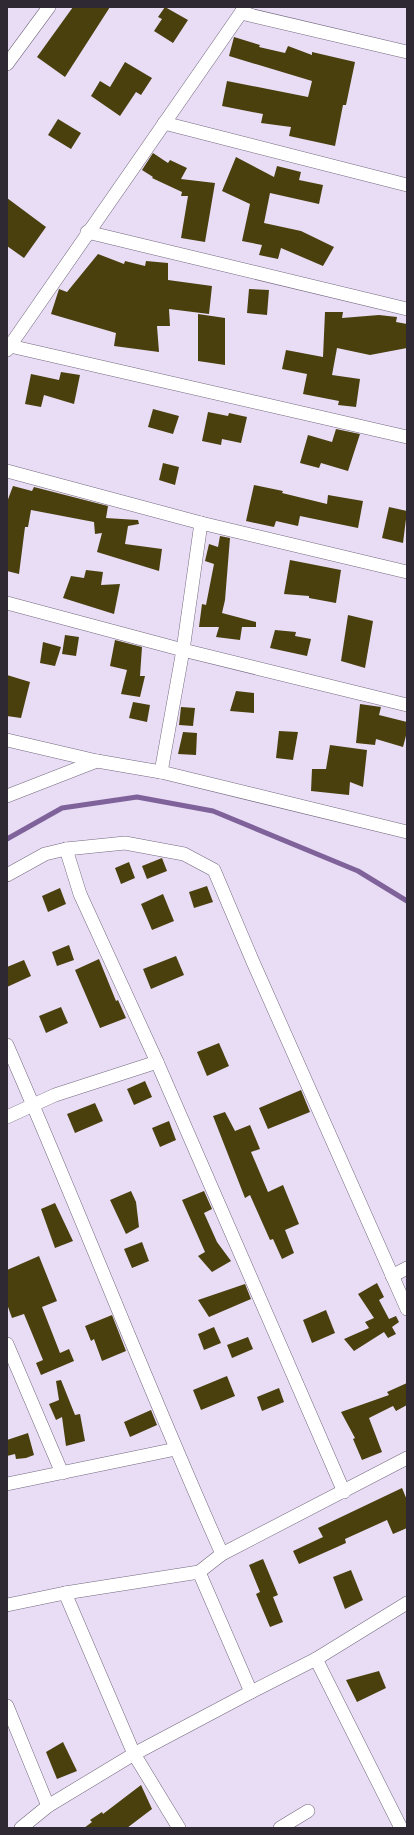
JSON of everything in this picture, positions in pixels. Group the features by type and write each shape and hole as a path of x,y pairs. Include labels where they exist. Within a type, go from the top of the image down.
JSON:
{"street":[{"path":"7,64 49,7"},
{"path":"407,52 243,10 87,232 8,348 407,437"},
{"path":"164,123 407,185"},
{"path":"87,232 407,309"},
{"path":"7,471 201,523 407,572"},
{"path":"161,772 183,650 201,523"},
{"path":"7,603 183,650 407,705"},
{"path":"7,740 97,761 161,772 407,832"},
{"path":"7,796 97,761"},
{"path":"7,875 45,854 66,848 125,844 184,854 214,870 253,962 407,1309"},
{"path":"66,848 80,894 157,1062 344,1492"},
{"path":"7,1045 34,1106 176,1449 222,1554"},
{"path":"7,1117 34,1106 55,1095 157,1062"},
{"path":"392,1276 407,1268"},
{"path":"7,1344 62,1473"},
{"path":"7,1484 176,1449"},
{"path":"7,1605 65,1593 199,1572 222,1554 407,1458"},
{"path":"199,1572 251,1692"},
{"path":"65,1593 134,1754 179,1828"},
{"path":"21,1828 48,1806 134,1754 316,1659 407,1603"},
{"path":"316,1659 401,1828"},
{"path":"7,1706 48,1806"},
{"path":"280,1828 308,1811"}],"building":[{"path":"73,7 110,7 65,77 37,57"},
{"path":"165,7 188,20 173,43 154,31 162,19 158,17"},
{"path":"234,37 260,45 259,47 285,53 288,46 312,55 312,52 355,62 346,105 343,105 335,146 289,136 291,127 261,123 263,114 222,106 227,81 308,97 312,81 229,56"},
{"path":"125,62 152,78 141,95 136,92 120,116 91,96 100,81 110,87"},
{"path":"58,119 81,133 71,149 48,135"},
{"path":"153,153 168,163 170,160 187,168 181,179 215,183 205,242 181,238 188,196 181,196 182,192 152,178 153,177 142,170"},
{"path":"236,157 274,177 277,166 301,172 299,180 323,185 319,204 270,193 264,223 301,231 334,247 323,266 281,248 278,259 259,255 262,245 242,241 250,204 222,191"},
{"path":"7,198 46,227 24,258 7,246"},
{"path":"98,254 124,264 125,261 145,266 146,261 168,263 168,280 212,286 209,314 169,309 170,326 157,326 159,352 114,346 116,333 51,314 59,289 67,292"},
{"path":"249,289 269,290 267,315 247,313"},
{"path":"325,312 343,312 342,318 379,315 397,317 396,322 407,324 407,348 370,355 337,348 332,375 360,379 356,407 338,405 339,401 303,394 307,374 282,369 286,350 323,357"},
{"path":"198,314 225,318 225,365 198,361"},
{"path":"61,372 80,375 74,404 44,395 41,407 25,404 31,374 59,380"},
{"path":"153,409 179,416 173,434 148,427"},
{"path":"208,412 228,416 229,413 247,417 241,443 222,439 221,445 202,441"},
{"path":"336,429 360,434 348,471 321,463 319,468 300,463 308,435 332,442"},
{"path":"163,463 179,467 175,485 159,480"},
{"path":"254,485 283,491 282,493 327,504 328,495 363,501 358,528 300,516 298,526 276,521 274,527 246,521"},
{"path":"13,486 32,491 34,487 108,506 106,518 138,520 139,524 128,526 125,544 162,549 159,571 97,552 102,533 95,534 94,522 31,510 28,527 25,527 19,574 7,571 7,502"},
{"path":"389,507 407,511 403,543 382,538"},
{"path":"220,536 230,538 225,600 222,613 256,622 256,627 242,627 240,640 216,637 219,627 199,627 202,604 206,605 214,564 205,561 209,544 218,547"},
{"path":"290,560 341,570 336,603 309,598 309,596 284,594"},
{"path":"86,570 103,572 101,585 120,584 114,614 63,598 71,576 84,578"},
{"path":"348,615 373,621 365,668 341,661"},
{"path":"275,630 296,632 295,636 311,639 307,656 270,648"},
{"path":"65,635 79,637 76,656 62,654"},
{"path":"115,640 142,647 140,676 145,676 140,697 121,694 127,670 110,666"},
{"path":"43,642 61,647 55,666 40,663"},
{"path":"7,675 30,682 21,718 7,716"},
{"path":"236,691 254,693 254,713 230,711"},
{"path":"133,702 150,705 147,722 129,718"},
{"path":"360,704 381,707 379,715 407,722 407,732 403,747 376,739 375,745 356,743"},
{"path":"181,707 195,708 193,726 179,725"},
{"path":"279,731 298,732 293,760 276,758"},
{"path":"183,732 197,733 196,755 178,754"},
{"path":"330,745 367,750 363,787 350,782 349,795 311,791 312,769 326,769"},
{"path":"162,858 167,871 147,879 142,866"},
{"path":"129,862 135,878 121,884 115,868"},
{"path":"207,886 213,902 194,908 189,892"},
{"path":"60,888 66,904 48,912 42,896"},
{"path":"163,894 174,921 152,930 141,904"},
{"path":"69,945 74,960 57,966 52,952"},
{"path":"176,956 184,975 151,989 143,969"},
{"path":"99,959 116,1001 118,1000 126,1018 100,1028 75,970"},
{"path":"24,960 31,976 7,987 7,967"},
{"path":"61,1007 68,1023 46,1033 39,1016"},
{"path":"219,1043 229,1066 207,1076 197,1052"},
{"path":"145,1081 152,1097 134,1105 127,1089"},
{"path":"301,1090 310,1112 268,1129 259,1108"},
{"path":"95,1103 103,1121 75,1133 67,1114"},
{"path":"225,1112 235,1131 250,1125 260,1149 251,1152 268,1192 283,1185 299,1224 285,1230 294,1253 282,1259 273,1239 270,1240 250,1195 245,1198 213,1116"},
{"path":"169,1121 176,1140 160,1147 152,1128"},
{"path":"131,1191 136,1202 139,1227 126,1234 110,1200"},
{"path":"204,1191 212,1209 204,1213 217,1242 231,1261 212,1272 198,1256 205,1252 182,1200"},
{"path":"55,1203 73,1241 55,1248 41,1209"},
{"path":"142,1242 149,1261 132,1268 124,1249"},
{"path":"39,1256 57,1301 42,1307 60,1353 69,1349 74,1361 41,1375 36,1363 43,1360 24,1314 12,1318 7,1304 7,1270"},
{"path":"377,1283 384,1297 379,1300 389,1319 396,1316 399,1322 392,1327 396,1334 388,1338 384,1332 354,1351 344,1339 369,1328 365,1322 374,1318 358,1294"},
{"path":"245,1284 251,1299 209,1317 198,1300"},
{"path":"326,1310 335,1333 312,1343 303,1320"},
{"path":"112,1315 126,1351 102,1361 94,1339 91,1341 85,1326"},
{"path":"214,1327 221,1343 204,1350 198,1334"},
{"path":"248,1337 253,1349 232,1358 227,1345"},
{"path":"227,1376 235,1396 201,1410 193,1390"},
{"path":"61,1380 75,1415 80,1414 85,1441 66,1446 62,1417 56,1420 49,1404 59,1400 56,1381"},
{"path":"407,1383 407,1405 396,1411 393,1406 369,1418 382,1452 362,1460 353,1439 355,1438 341,1412 389,1395 387,1392"},
{"path":"279,1388 284,1402 262,1411 257,1397"},
{"path":"151,1410 157,1425 130,1437 124,1422"},
{"path":"28,1433 34,1455 16,1459 15,1454 7,1456 7,1440"},
{"path":"402,1488 407,1500 407,1528 393,1534 387,1520 345,1539 346,1543 299,1564 293,1551 323,1537 318,1528"},
{"path":"263,1559 278,1595 273,1597 283,1622 270,1627 256,1594 260,1592 249,1565"},
{"path":"351,1570 363,1600 345,1609 333,1577"},
{"path":"379,1671 386,1688 357,1702 346,1680"},
{"path":"63,1742 77,1771 57,1779 46,1752"},
{"path":"141,1785 152,1809 127,1828 84,1828 92,1822 90,1820 102,1812 103,1814"}],"waterway":[{"path":"7,839 62,808 137,797 213,811 358,871 407,901"}]}
